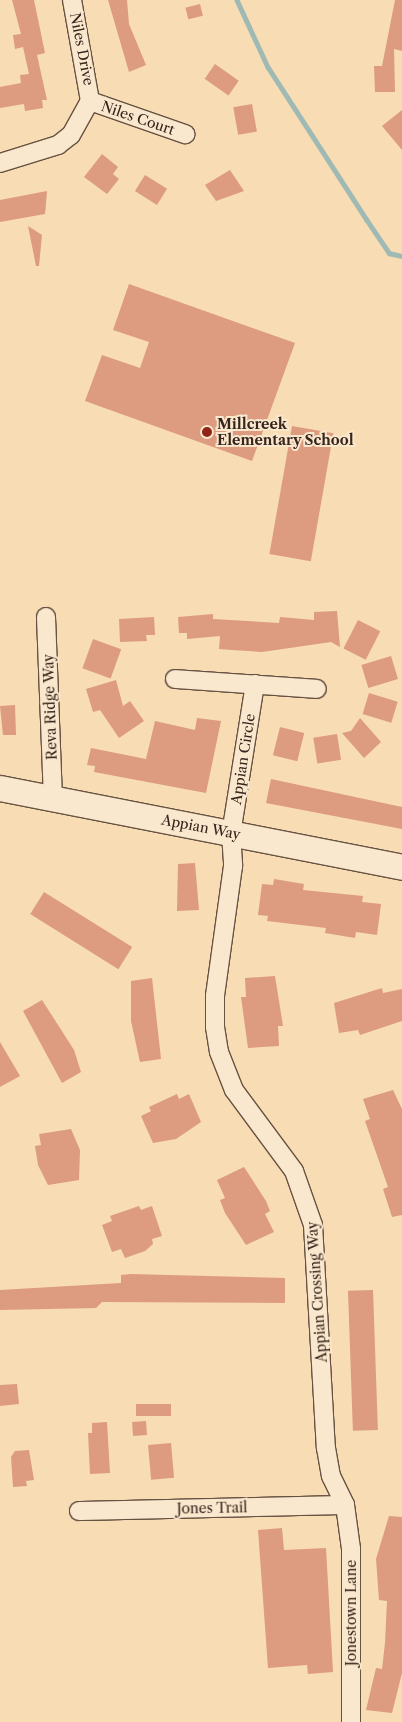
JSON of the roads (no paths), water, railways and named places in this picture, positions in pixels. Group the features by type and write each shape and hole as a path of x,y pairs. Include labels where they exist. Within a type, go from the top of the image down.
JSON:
{"street":[{"name":"Niles Drive","path":"0,163 58,145 71,135 90,101 72,0"},
{"name":"Niles Court","path":"90,101 185,134"},
{"name":"Reva Ridge Way","path":"46,617 54,798"},
{"path":"175,679 316,688"},
{"name":"Appian Circle","path":"231,834 255,684"},
{"name":"Appian Way","path":"0,788 402,867"},
{"name":"Appian Crossing Way","path":"231,834 230,894 215,996 219,1052 244,1105 294,1171 311,1214 326,1448 331,1476 345,1505"},
{"name":"Jones Trail","path":"79,1511 345,1505"},
{"name":"Jonestown Lane","path":"345,1505 351,1549 351,1722"}],"waterway":[{"path":"237,0 268,67 389,253 402,256"}],"place":[{"name":"Millcreek Elementary School","path":"207,432"}]}
